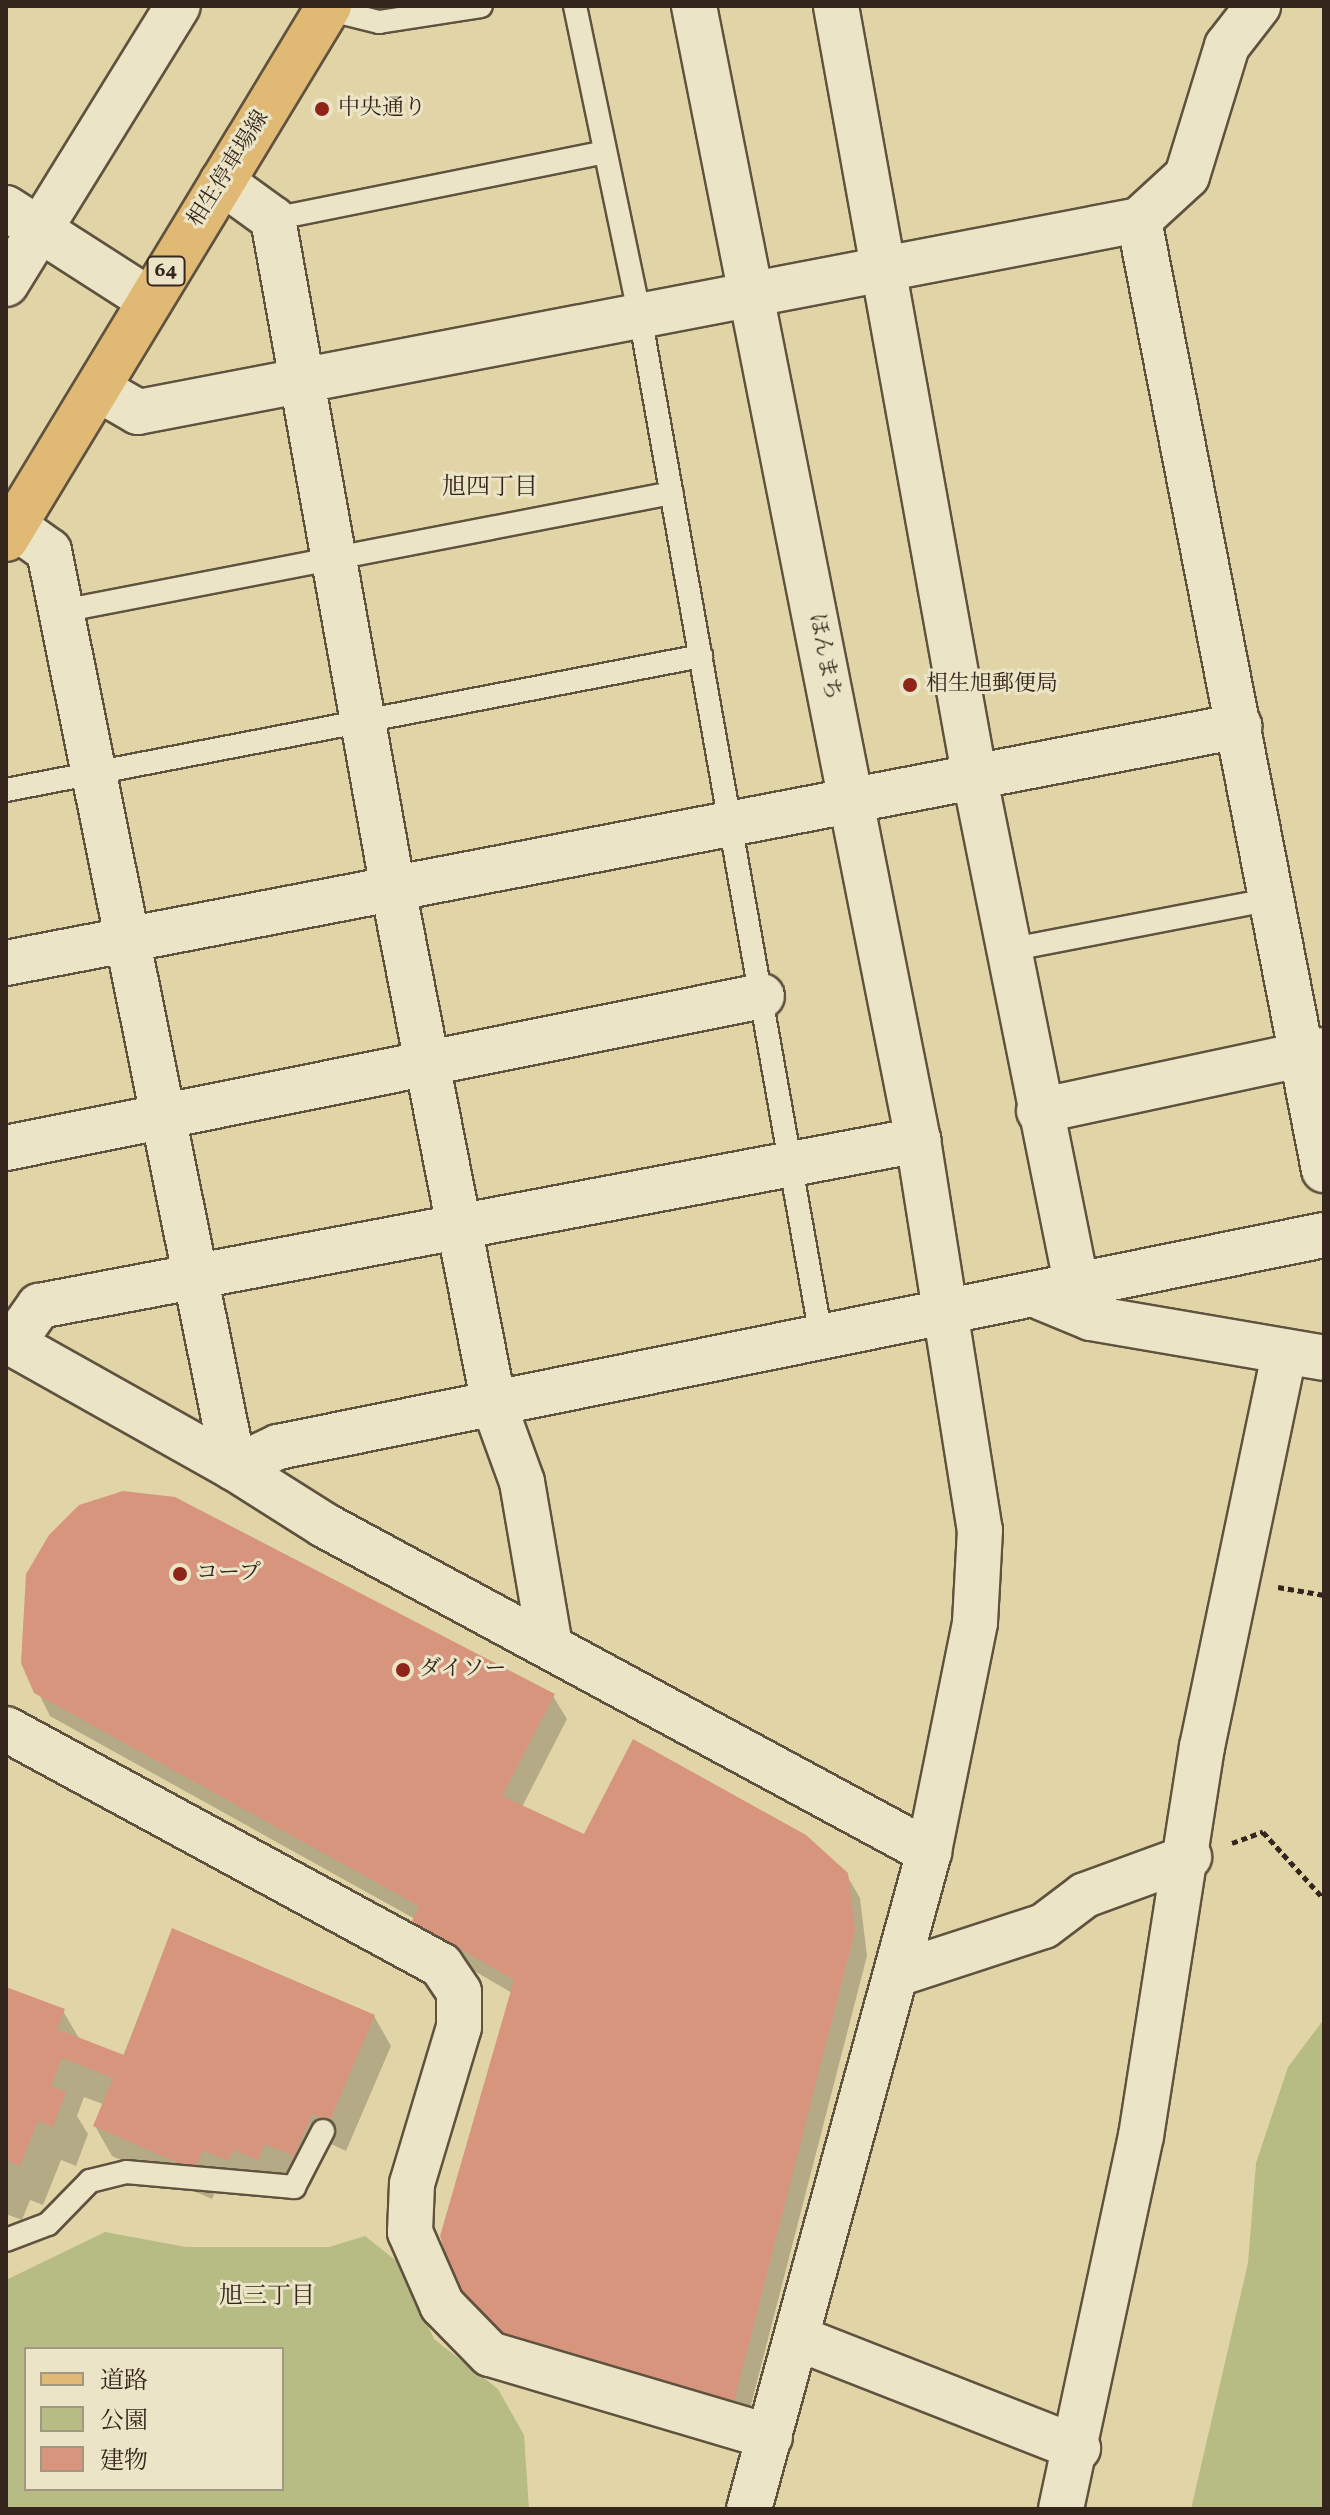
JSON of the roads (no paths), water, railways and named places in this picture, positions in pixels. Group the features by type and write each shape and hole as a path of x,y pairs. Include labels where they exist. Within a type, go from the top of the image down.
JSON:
{"main road":[{"name":"相生停車場線","path":"10,532 326,7"}],"street":[{"path":"6,284 23,220 178,6"},
{"name":"ほんまち","path":"694,6 918,1140 949,1308 980,1530 975,1623 929,1852 900,1973 749,2509"},
{"path":"836,6 974,774 1039,1111 1059,1290 1091,1318 1304,1355 1202,1747 1189,1857 1078,2448 1061,2509"},
{"path":"98,389 138,412 882,272 1139,220 1187,176 1227,46 1258,6"},
{"path":"222,182 273,219 393,889 494,1405 522,1482 550,1646"},
{"path":"23,220 148,299"},
{"path":"1139,220 1272,899 1313,1052 1324,1170"},
{"path":"10,532 49,551 98,772 234,1468"},
{"path":"6,963 974,774 1239,726"},
{"path":"6,1148 164,1113 427,1064 762,996"},
{"path":"1039,1111 1313,1052"},
{"path":"918,1140 795,1161 460,1229 39,1306 9,1342 550,1646 929,1852"},
{"path":"234,1468 278,1447 494,1405 949,1308 1059,1290 1324,1235"},
{"path":"6,1729 441,1965 459,1992 459,2027 412,2184 410,2232 442,2305 480,2345 522,2369 770,2437"},
{"path":"900,1973 1044,1926 1085,1895 1189,1857"},
{"path":"797,2338 1078,2448"}],"lane":[{"path":"326,7 379,22 481,6"},
{"path":"575,6 640,316 762,996 795,1161 821,1336"},
{"path":"273,219 604,152"},
{"path":"62,611 334,563 672,493"},
{"path":"6,790 362,724 701,656"},
{"path":"1008,950 1272,899"},
{"path":"6,2240 48,2224 90,2181 126,2172 294,2187 323,2131"}],"place":[{"name":"中央通り","path":"322,109"},
{"name":"相生旭郵便局","path":"910,685"},
{"name":"コープ","path":"180,1574"},
{"name":"ダイソー","path":"403,1670"}],"district":[{"name":"旭四丁目","path":"490,489"},
{"name":"旭三丁目","path":"267,2298"}]}
